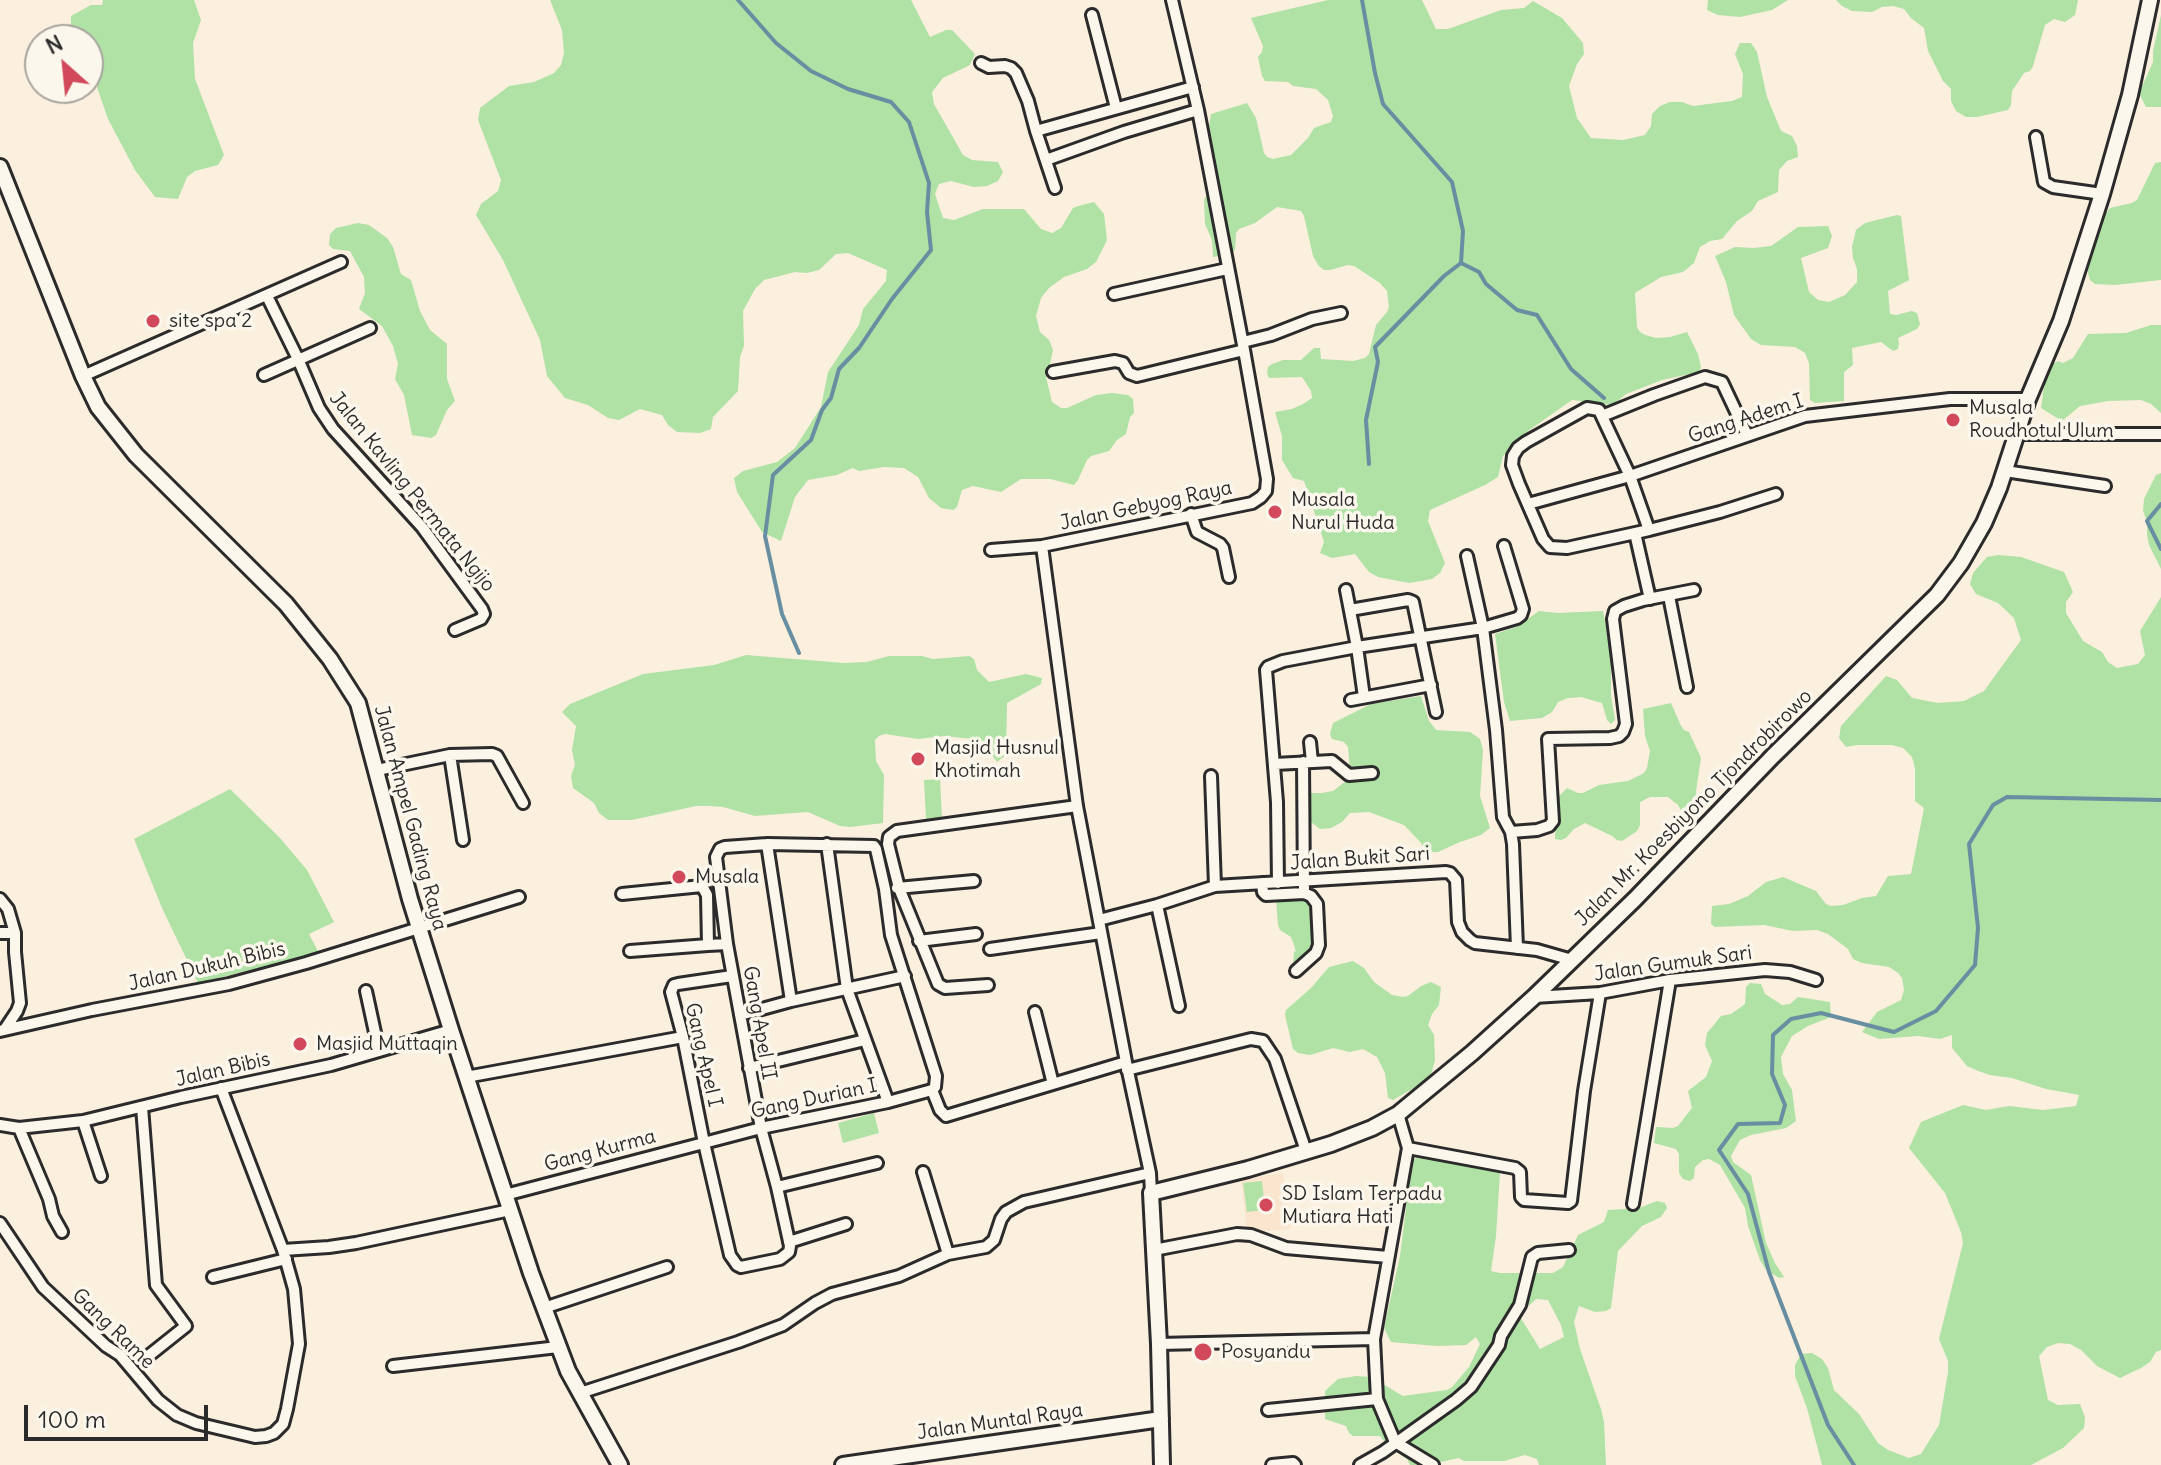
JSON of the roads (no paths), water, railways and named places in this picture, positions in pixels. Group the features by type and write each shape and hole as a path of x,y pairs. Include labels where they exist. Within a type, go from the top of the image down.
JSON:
{"main road":[{"name":"Jalan Mr. Koesbiyono Tjondrobirowo","path":"1151,1193 1331,1144 1398,1114 1534,997 1691,844 1773,756 1937,595 1961,563 1984,523 2005,471 2028,399 2061,321 2130,95 2150,0"},
{"name":"Jalan Ampel Gading Raya","path":"0,167 98,407 136,455 286,604 330,659 358,703 410,899 510,1210 558,1347 620,1465"},
{"path":"1151,1193 1162,1465"},
{"name":"Jalan Muntal Raya","path":"843,1465 880,1463 1161,1419"}],"street":[{"name":"Jalan Gebyog Raya","path":"1151,1193 1150,1173 1077,806 1042,546 1252,503 1266,491 1267,479 1198,110 1172,0"},
{"path":"1092,15 1116,108"},
{"path":"981,63 989,67 1005,66 1016,73 1041,130 1055,188"},
{"path":"1041,130 1193,87"},
{"path":"1046,160 1198,110"},
{"path":"2036,137 2044,182 2053,187 2102,194"},
{"path":"83,376 341,262"},
{"path":"1114,294 1227,269"},
{"name":"Jalan Kavling Permata Ngijo","path":"267,296 312,394 333,429 422,527 482,609 484,617 455,630"},
{"path":"1053,372 1115,361 1123,363 1129,373 1137,376 1243,346 1312,319 1341,313"},
{"path":"264,375 370,328"},
{"path":"1602,416 1705,377 1722,382 1747,435"},
{"name":"Gang Adem I","path":"1528,504 1630,476 1805,416 1950,399 2028,399"},
{"path":"1649,530 1630,476 1599,410 1587,408 1518,448 1513,456 1512,465 1543,539 1550,547 1567,548 1649,530 1776,494"},
{"path":"2017,434 2161,434"},
{"path":"2005,471 2105,486"},
{"path":"1191,514 1197,532 1223,548 1229,577"},
{"path":"1635,533 1650,599"},
{"path":"991,550 1042,546"},
{"path":"1278,883 1275,764 1268,667 1283,661 1357,647 1483,628 1517,618 1523,609 1504,546"},
{"path":"1467,556 1483,628 1503,817 1513,844 1517,948"},
{"path":"1346,590 1364,697"},
{"path":"1511,832 1537,830 1553,821 1548,739 1610,738 1623,732 1626,724 1613,619 1615,611 1650,599 1694,590"},
{"path":"1669,596 1687,687"},
{"path":"1350,610 1408,600 1413,602 1436,712"},
{"path":"1351,700 1431,685"},
{"path":"1296,971 1316,953 1319,945 1317,904 1304,888 1310,742"},
{"path":"377,770 450,755 492,754 497,756 523,803"},
{"path":"450,755 463,840"},
{"path":"1275,764 1332,761 1349,775 1372,773"},
{"path":"1211,776 1215,886"},
{"path":"988,985 942,988 919,941 899,888 889,837 897,831 1077,806"},
{"path":"767,844 791,1001"},
{"path":"727,944 716,857 720,849 767,844 870,845 878,854 891,935 936,1076 932,1090 940,1110 946,1116 1053,1084 1251,1039 1263,1041 1275,1059 1306,1151"},
{"path":"827,844 847,989 888,1102"},
{"name":"Jalan Bukit Sari","path":"1099,920 1215,886 1278,883 1304,888 1420,872 1450,873 1456,880 1458,922 1466,937 1475,943 1555,954 1572,960"},
{"path":"885,889 974,881"},
{"path":"1262,883 1266,895 1304,888"},
{"path":"622,894 702,886 707,895 708,945"},
{"name":"Jalan Dukuh Bibis","path":"3,1030 229,984 519,897"},
{"path":"0,899 8,909 15,933 20,1003 3,1030"},
{"path":"1157,905 1179,1006"},
{"path":"0,933 15,933"},
{"path":"990,949 1101,933"},
{"path":"919,941 976,934"},
{"name":"Gang Apel II","path":"630,951 727,944 761,1128 789,1242"},
{"name":"Jalan Gumuk Sari","path":"1534,997 1600,993 1670,980 1765,970 1790,972 1816,980"},
{"name":"Gang Apel I","path":"732,976 678,984 672,988 671,995 683,1037 730,1255 741,1267 780,1259 789,1252 789,1242"},
{"path":"740,1015 905,976"},
{"path":"1633,1204 1670,980"},
{"path":"366,991 379,1051"},
{"path":"1408,1148 1515,1168 1520,1172 1521,1197 1524,1200 1571,1201 1600,993"},
{"path":"1035,1012 1053,1084"},
{"name":"Jalan Bibis","path":"0,1125 19,1128 83,1121 331,1065 451,1030"},
{"path":"466,1077 683,1037"},
{"path":"749,1068 865,1040"},
{"path":"221,1088 284,1255"},
{"name":"Gang Durian I","path":"704,1143 932,1090"},
{"path":"142,1107 156,1285 186,1326 142,1361"},
{"path":"1398,1114 1408,1148 1374,1339 1377,1399 1395,1442 1433,1465"},
{"path":"83,1121 101,1176"},
{"path":"19,1128 62,1232"},
{"name":"Gang Kurma","path":"505,1195 704,1143"},
{"path":"777,1187 877,1163"},
{"path":"923,1172 948,1254"},
{"path":"580,1393 783,1325 832,1294 899,1276 948,1254 990,1245 1006,1212 1024,1202 1150,1173"},
{"path":"213,1277 284,1255 510,1210"},
{"name":"Gang Rame","path":"0,1223 43,1287 106,1346 120,1355 158,1400 177,1415 196,1423 255,1437 274,1433 283,1424 299,1344 294,1289 284,1255"},
{"path":"789,1242 846,1224"},
{"path":"1154,1250 1237,1234 1251,1235 1286,1248 1388,1257"},
{"path":"1360,1465 1383,1452 1471,1387 1499,1345 1501,1336 1520,1305 1532,1257 1538,1253 1569,1250"},
{"path":"544,1308 667,1267"},
{"path":"1159,1344 1374,1339"},
{"path":"393,1366 558,1347"},
{"path":"1268,1410 1377,1399"},
{"path":"1272,1465 1295,1465"}],"waterway":[{"path":"738,0 776,43 811,71 848,89 891,102 909,122 929,183 927,212 931,250 892,299 859,348 839,369 831,398 822,410 811,440 773,475 765,536 782,614 799,653"},
{"path":"1362,0 1383,104 1452,182 1463,231 1461,263 1444,276 1375,347 1378,362 1366,420 1369,464"},
{"path":"1461,263 1479,272 1486,284 1517,310 1537,315 1571,369 1604,398"},
{"path":"2161,504 2147,521 2161,549"},
{"path":"1854,1465 1828,1425 1769,1272 1748,1194 1719,1150 1738,1124 1780,1123 1785,1105 1772,1074 1773,1035 1791,1019 1821,1013 1894,1032 1936,1011 1975,965 1978,928 1969,844 1993,805 2007,797 2161,800"}],"place":[{"name":"site spa 2","path":"153,321"},
{"name":"Musala Roudhotul Ulum","path":"1953,420"},
{"name":"Musala Nurul Huda","path":"1275,512"},
{"name":"Masjid Husnul Khotimah","path":"918,759"},
{"name":"Musala","path":"679,877"},
{"name":"Masjid Muttaqin","path":"300,1044"},
{"name":"SD Islam Terpadu Mutiara Hati","path":"1266,1205"},
{"name":"Posyandu","path":"1203,1352"}]}
